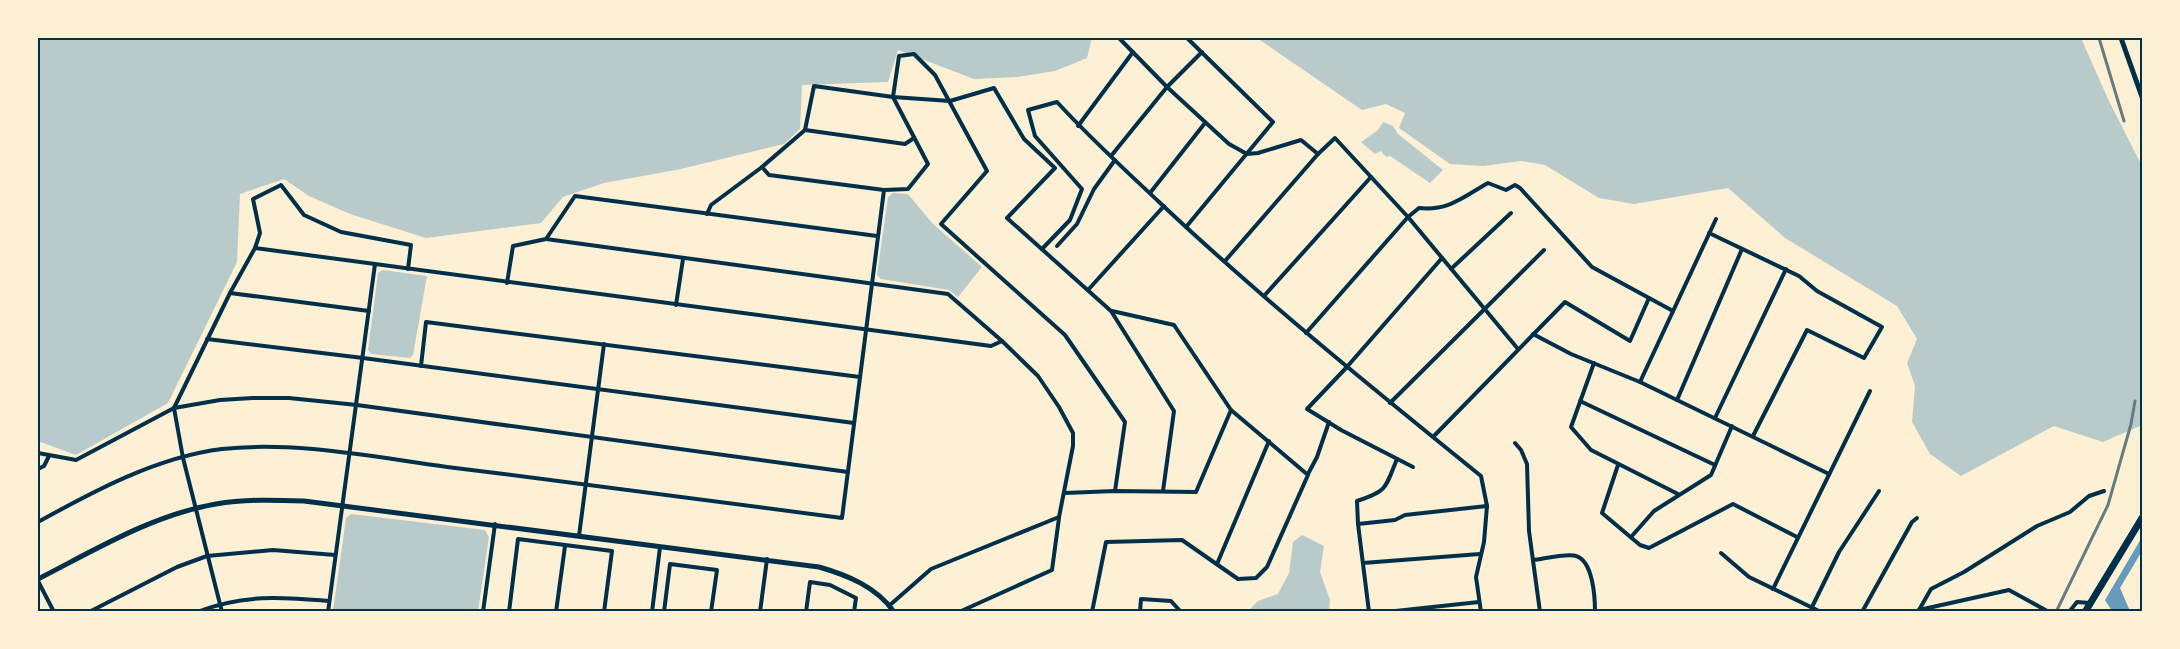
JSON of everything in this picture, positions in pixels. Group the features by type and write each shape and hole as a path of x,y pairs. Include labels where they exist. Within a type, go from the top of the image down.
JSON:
{"highway":[{"path":"2085,612 2142,518"}],"street":[{"path":"1119,38 1228,144 1247,154 1301,140 1318,154"},
{"path":"1185,227 1273,122 1187,38"},
{"path":"2121,38 2142,97"},
{"path":"1078,126 1133,52"},
{"path":"1111,156 1167,87 1202,52"},
{"path":"762,168 769,175 884,190 908,189 928,164 893,97 899,56 914,54 935,75 987,171 941,224 1065,335 1125,422 1115,491"},
{"path":"707,214 711,205 762,168 805,130 814,86 893,97 950,101 994,88 1023,139 1055,168 1007,218 1111,310 1174,411 1163,491"},
{"path":"1042,249 1071,220 1082,189 1035,136 1028,110 1057,102 1078,126 1185,227 1346,368 1481,476 1487,506 1484,542 1476,577 1481,612"},
{"path":"1150,193 1205,123"},
{"path":"805,130 905,144 914,138"},
{"path":"1225,261 1318,154 1335,138 1408,217 1518,349"},
{"path":"1057,246 1077,224 1094,189 1115,160"},
{"path":"1264,296 1371,177"},
{"path":"1306,333 1419,207 1434,209 1450,205 1488,183 1506,190 1515,185 1520,188 1592,267 1673,311"},
{"path":"222,612 183,458 174,408 230,293 255,248 260,233 253,199 281,184 304,215 341,232 411,245 408,269"},
{"path":"38,522 70,504 143,471 183,458 221,449 285,447 586,483 842,518 884,190"},
{"path":"546,239 575,196 878,236"},
{"path":"1088,290 1164,206"},
{"path":"1451,269 1512,213"},
{"path":"1640,382 1716,219"},
{"path":"1709,233 1799,276 1817,291 1882,327 1864,358 1807,330 1753,436"},
{"path":"507,283 513,246 546,239 948,294 1038,376 1073,433 1052,570 959,612"},
{"path":"255,248 991,346 1002,341"},
{"path":"1677,400 1742,249"},
{"path":"1390,403 1544,250"},
{"path":"1413,467 1307,409 1442,258"},
{"path":"676,305 683,259"},
{"path":"328,612 375,264"},
{"path":"1715,418 1786,269"},
{"path":"230,293 369,311"},
{"path":"1433,437 1565,302 1630,341 1649,298"},
{"path":"1111,310 1174,325 1231,410 1308,474"},
{"path":"421,366 426,322 860,377"},
{"path":"1533,334 1640,382 1829,474"},
{"path":"207,339 363,357 854,423"},
{"path":"579,536 604,344"},
{"path":"1594,363 1571,427 1591,450 1678,494"},
{"path":"1773,589 1870,391"},
{"path":"38,453 76,460 174,408 220,400 289,398 593,436 848,472"},
{"path":"1580,401 1715,465"},
{"path":"1065,493 1196,492 1231,410"},
{"path":"1088,612 1093,611 1106,542 1182,540 1238,579 1256,578 1267,567 1317,457 1329,422"},
{"path":"1630,537 1654,511 1711,475 1732,426"},
{"path":"1217,564 1269,441"},
{"path":"1515,443 1527,464 1529,531 1540,612"},
{"path":"38,469 44,466 49,456"},
{"path":"1369,612 1357,501 1378,494 1386,486 1397,459"},
{"path":"1618,465 1602,513 1640,545 1649,548 1733,504 1797,537"},
{"path":"1812,607 1839,552 1879,491"},
{"path":"1918,611 1931,590 2037,526 2070,512 2089,496 2104,491"},
{"path":"54,612 38,580 132,531 163,518 216,504 262,500 342,505 819,567 841,573 860,582 890,605 894,612"},
{"path":"1358,524 1395,520 1405,515 1487,506"},
{"path":"890,605 931,569 1059,518"},
{"path":"1862,612 1912,522 1917,518"},
{"path":"483,612 495,524"},
{"path":"509,612 518,539 612,551 604,612"},
{"path":"556,612 565,546"},
{"path":"652,612 660,547"},
{"path":"90,612 177,567 207,556 273,550 335,555"},
{"path":"1721,553 1749,577 1821,612"},
{"path":"1363,562 1480,554"},
{"path":"1533,560 1575,555 1583,560 1594,584 1595,612"},
{"path":"760,612 767,560"},
{"path":"664,612 670,564 717,570 711,612"},
{"path":"806,612 810,582 830,585 856,598 855,612"},
{"path":"1918,611 2009,590 2049,612"},
{"path":"197,612 219,603 274,596 329,601"},
{"path":"1140,612 1141,599 1172,601 1181,612"},
{"path":"1386,612 1479,602"},
{"path":"2069,612 2077,602 2090,603"}],"shaded area":[{"path":"38,38 1092,38 1087,58 1055,71 1017,77 974,79 898,50 888,82 802,85 800,129 784,144 681,169 604,183 563,197 541,223 426,238 350,214 309,196 284,179 240,194 237,262 168,403 76,455 38,441"},
{"path":"1257,38 2081,38 2108,99 2142,166 2142,425 2103,442 2054,426 1961,476 1930,454 1912,422 1915,386 1907,363 1917,339 1897,306 1785,238 1728,188 1634,204 1599,198 1545,165 1521,161 1483,166 1450,164 1399,128 1405,113 1386,104 1362,110"},
{"path":"1383,122 1393,126 1398,134 1443,170 1430,183 1390,156 1386,157 1381,151 1375,154 1361,142 1378,130"},
{"path":"893,193 908,194 932,223 982,267 958,297 949,290 881,279 877,275 888,197"},
{"path":"383,270 427,276 413,355 410,358 371,354 368,350 378,273"},
{"path":"351,514 485,530 489,537 478,611 333,611 346,518"},
{"path":"1302,535 1324,546 1320,572 1330,600 1329,611 1248,611 1258,601 1278,594 1289,573 1293,542"}],"water":[{"path":"2142,537 2142,551 2120,588 2130,611 2112,611 2105,600"}],"railway":[{"path":"2099,38 2124,121"},
{"path":"2056,612 2108,505 2131,424 2135,401"}]}
